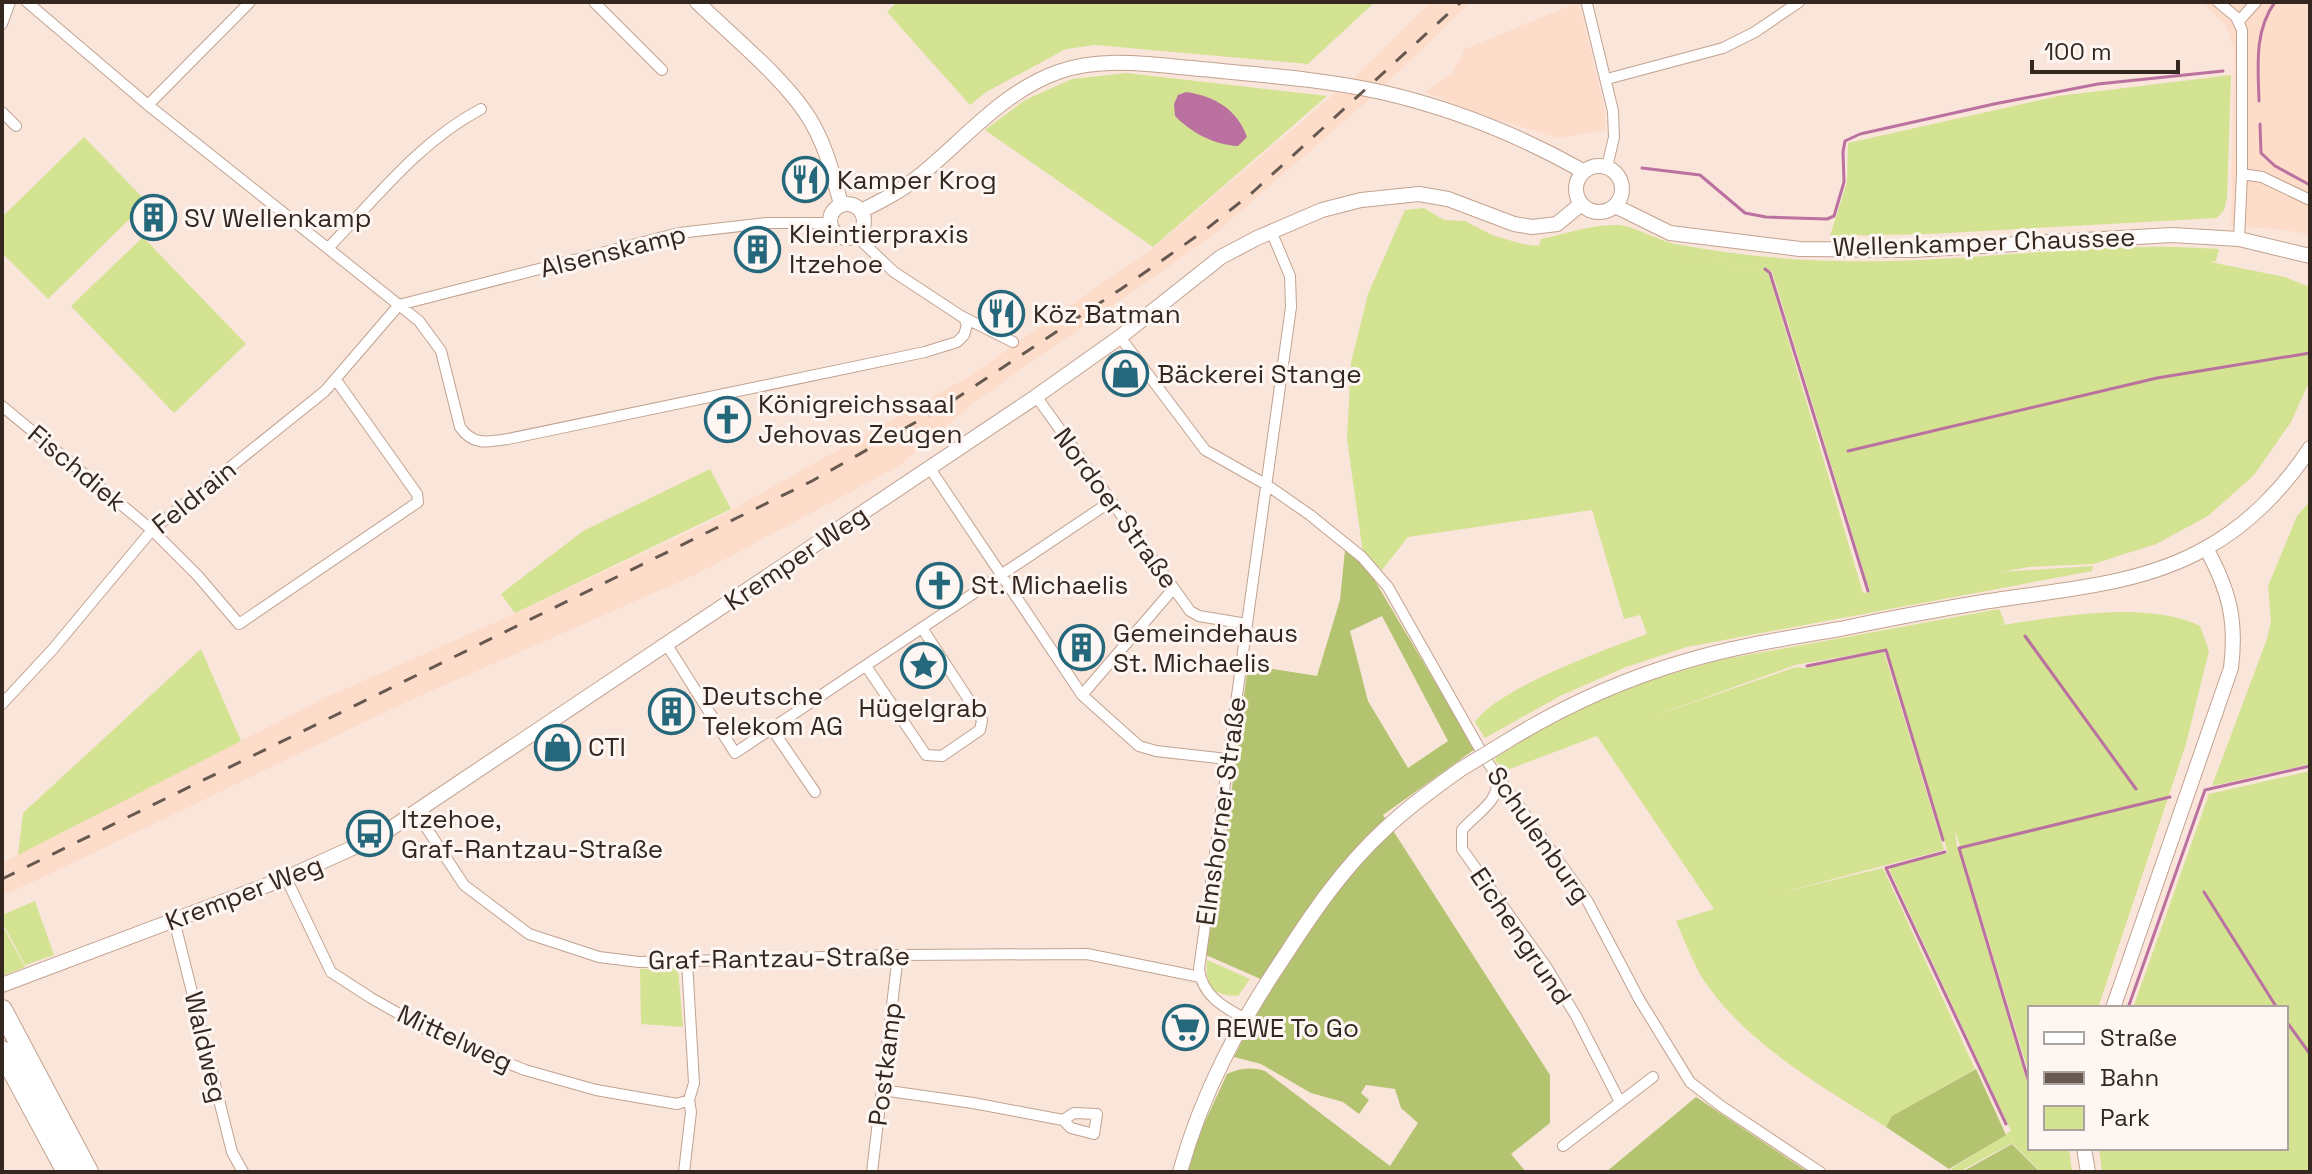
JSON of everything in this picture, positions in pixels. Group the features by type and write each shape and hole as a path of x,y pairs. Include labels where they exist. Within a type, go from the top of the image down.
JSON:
{"highway":[{"path":"2,1010 88,1172"},
{"path":"2,1051 67,1172"}],"main road":[{"path":"697,2 788,91 810,119 825,149 841,204"},
{"path":"861,211 918,177 1016,94 1057,73 1090,64 1121,62 1297,79 1381,92 1516,136 1583,171"},
{"path":"1581,204 1575,186 1583,171 1595,166 1607,167 1621,182 1621,195 1615,206"},
{"name":"Kremper Weg","path":"2,985 286,878 370,842 1036,396 1120,337 1211,265 1271,231 1339,205 1403,195 1448,199 1514,224 1532,227 1557,224 1581,204"},
{"path":"841,204 851,204 861,211 864,225 856,236 840,237 833,231 831,213 841,204"},
{"name":"Wellenkamper Chaussee","path":"1581,204 1597,212 1615,206 1670,233 1800,249 1912,250 2136,235 2239,239 2307,255"},
{"path":"1180,1172 1197,1115 1244,1018 1315,908 1383,830 1420,798 1461,769 1576,703 1685,661 1967,604 2117,580 2156,569 2206,548 2264,504 2292,475 2310,448"},
{"path":"2114,1006 2231,668 2233,615 2227,591 2206,548"},
{"path":"2084,1150 2088,1172"}],"street":[{"path":"2,24 10,2"},
{"path":"27,2 148,105 419,321 443,356 460,427 472,440 482,443 925,352 957,342 964,335 964,319"},
{"path":"148,105 250,2"},
{"path":"594,2 662,70"},
{"path":"1607,79 1723,48 1755,32 1799,2"},
{"path":"2218,2 2231,11 2242,30 2239,239"},
{"path":"2239,21 2256,2"},
{"path":"1587,4 1607,79 1615,130 1607,167"},
{"path":"329,247 426,146 451,124 481,109"},
{"path":"2,112 16,126"},
{"path":"2242,174 2262,177 2310,200"},
{"name":"Alsenskamp","path":"399,305 679,233 767,223 830,223"},
{"name":"Elmshorner Straße","path":"1200,977 1227,759 1292,296 1290,276 1271,231"},
{"path":"856,236 894,272 964,319 1013,342"},
{"name":"Feldrain","path":"2,704 47,657 152,530 336,380 399,305"},
{"name":"Schulenburg","path":"1120,337 1205,450 1267,485 1344,542 1382,579 1497,777 1576,883 1639,999 1690,1082 1820,1172"},
{"name":"Fischdiek","path":"2,406 152,530 198,576 239,624 418,502 417,494 336,380"},
{"name":"Nordoer Straße","path":"1036,396 1194,614 1247,624"},
{"path":"929,467 1082,695 1139,746 1156,751 1227,759"},
{"path":"667,645 735,753 1110,502"},
{"path":"1082,695 1173,589"},
{"path":"866,666 926,755 942,756 968,739 980,730 982,720 922,628"},
{"path":"772,729 815,792"},
{"name":"Eichengrund","path":"1497,777 1498,791 1495,796 1462,830 1462,849 1547,968 1576,1016 1620,1102"},
{"name":"Graf-Rantzau-Straße","path":"416,812 464,885 529,934 599,957 639,962 1087,954 1200,977"},
{"name":"Mittelweg","path":"286,878 331,972 433,1033 525,1070 596,1090 677,1104 689,1100"},
{"name":"Waldweg","path":"174,920 232,1152 243,1172"},
{"name":"Postkamp","path":"872,1172 898,955"},
{"path":"684,1172 691,1112 689,1100 694,1083 687,961"},
{"path":"1200,977 1211,997 1244,1018"},
{"path":"1563,1146 1653,1077"},
{"path":"882,1090 1063,1120"}],"shaded area":[{"path":"1431,2 1471,2 1372,97 1211,237 977,400 899,466 697,574 404,703 2,895 2,863 325,698 710,522 968,377 1153,248 1354,77"},
{"path":"1579,2 1605,110 1605,130 1558,138 1495,119 1424,92 1452,73 1465,49"},
{"path":"2202,2 2310,2 2310,235 2231,226 2234,47 2226,26"},
{"path":"1186,92 1206,97 1223,106 1237,119 1247,137 1238,146 1229,145 1212,141 1189,128 1175,116 1174,104 1178,95"}],"green space":[{"path":"897,2 1375,2 1308,64 1095,45 1066,49 986,92 970,105 887,12"},
{"path":"1127,73 1327,96 1153,247 985,130 1025,100 1072,79"},
{"path":"2231,75 2227,198 2224,210 2217,218 1930,234 1830,236 1847,182 1848,143 2059,96"},
{"path":"84,137 147,202 48,299 2,253 2,217"},
{"path":"1424,208 1444,220 1465,221 1492,235 1522,244 1539,246 1541,239 1588,228 1618,225 1695,248 1818,260 1915,260 2108,248 2219,249 2216,261 2210,262 2285,277 2310,287 2310,380 2291,422 2254,475 2208,516 2156,544 2093,564 2029,567 2001,572 2093,566 2092,571 1687,647 1626,667 1560,696 1485,738 1475,722 1506,696 1555,671 1647,634 1640,615 1624,619 1592,510 1408,537 1382,570 1363,553 1347,439 1351,363 1368,294 1405,210","holes":["1618,245 1772,271 1870,592 1863,593 1769,275 1765,270"]},
{"path":"143,237 246,344 174,413 71,306"},
{"path":"710,469 731,509 515,613 501,594 583,531"},
{"path":"2310,501 2310,764 2212,786 2267,639 2271,620 2268,586 2297,516"},
{"path":"1345,550 1369,571 1475,749 1383,815 1550,1075 1550,1123 1511,1154 1526,1172 1188,1172 1198,1137 1227,1074 1241,1069 1265,1071 1390,1166 1418,1123 1401,1108 1395,1089 1366,1085 1361,1093 1369,1100 1359,1114 1343,1102 1311,1093 1261,1064 1234,1057 1272,984 1206,955 1224,849 1248,665 1317,676 1340,600","holes":["1382,616 1448,741 1408,768 1368,701 1350,631"]},
{"path":"1999,609 2005,623 2001,625 2075,615 2128,612 2178,618 2200,626 2209,651 2186,744 2099,1006 2028,1006 2028,1070 1955,830 1957,846 2028,1085 2028,1150 2069,1150 2072,1172 2041,1172 2012,1143 1959,1172 1951,1169 2011,1131 1890,871 1890,868 1948,853 1886,649 1795,665 1648,718 1796,667 1806,668 1884,652 1944,850 1771,895 1883,868 1975,1069 1892,1116 1886,1127 1812,1080 1765,1045 1723,1005 1705,982 1676,921 1714,909 1597,736 1507,770 1495,761 1496,757 1572,712 1664,676 1720,660"},
{"path":"201,649 241,741 18,855 23,813"},
{"path":"2310,771 2310,1172 2102,1172 2099,1150 2288,1150 2288,1006 2134,1006 2209,794"},
{"path":"35,901 54,955 25,965 2,922 2,915"},
{"path":"2,925 25,967 2,976"},
{"path":"1207,960 1250,979 1238,996 1222,994 1212,987 1207,976"},
{"path":"678,968 683,1027 641,1024 640,969"},
{"path":"1976,1069 2006,1135 1949,1169 1886,1127 1892,1116"},
{"path":"1696,1097 1808,1172 1606,1172"},
{"path":"2012,1144 2040,1172 1962,1172"}],"waterway":[{"path":"2259,101 2260,37 2275,2"},
{"path":"1642,168 1700,175 1745,213 1766,217 1827,219 1834,216 1844,182 1845,141 1860,134 2098,84 2223,71"},
{"path":"2260,124 2261,153 2275,166 2310,185"},
{"path":"1765,269 1770,273 1868,591"},
{"path":"1848,451 2157,378 2310,353"},
{"path":"2025,636 2136,789"},
{"path":"1807,666 1886,650 1943,840"},
{"path":"2129,1006 2205,790 2310,766"},
{"path":"2028,1079 1959,848 2170,797"},
{"path":"1945,852 1886,868 2006,1124"},
{"path":"2204,892 2276,1006"},
{"path":"2288,1024 2310,1054"}],"railway":[{"path":"2,879 812,481 946,405 1204,231 1253,192 1461,2"}],"place":[{"name":"Kamper Krog","path":"806,180"},
{"name":"SV Wellenkamp","path":"153,218"},
{"name":"Kleintierpraxis Itzehoe","path":"758,249"},
{"name":"Köz Batman","path":"1002,314"},
{"name":"Bäckerei Stange","path":"1126,374"},
{"name":"Königreichssaal Jehovas Zeugen","path":"727,419"},
{"name":"St. Michaelis","path":"940,585"},
{"name":"Gemeindehaus St. Michaelis","path":"1082,648"},
{"name":"Hügelgrab","path":"923,665"},
{"name":"Deutsche Telekom AG","path":"671,711"},
{"name":"CTI","path":"557,747"},
{"name":"Itzehoe, Graf-Rantzau-Straße","path":"370,834"},
{"name":"REWE To Go","path":"1185,1028"}]}
